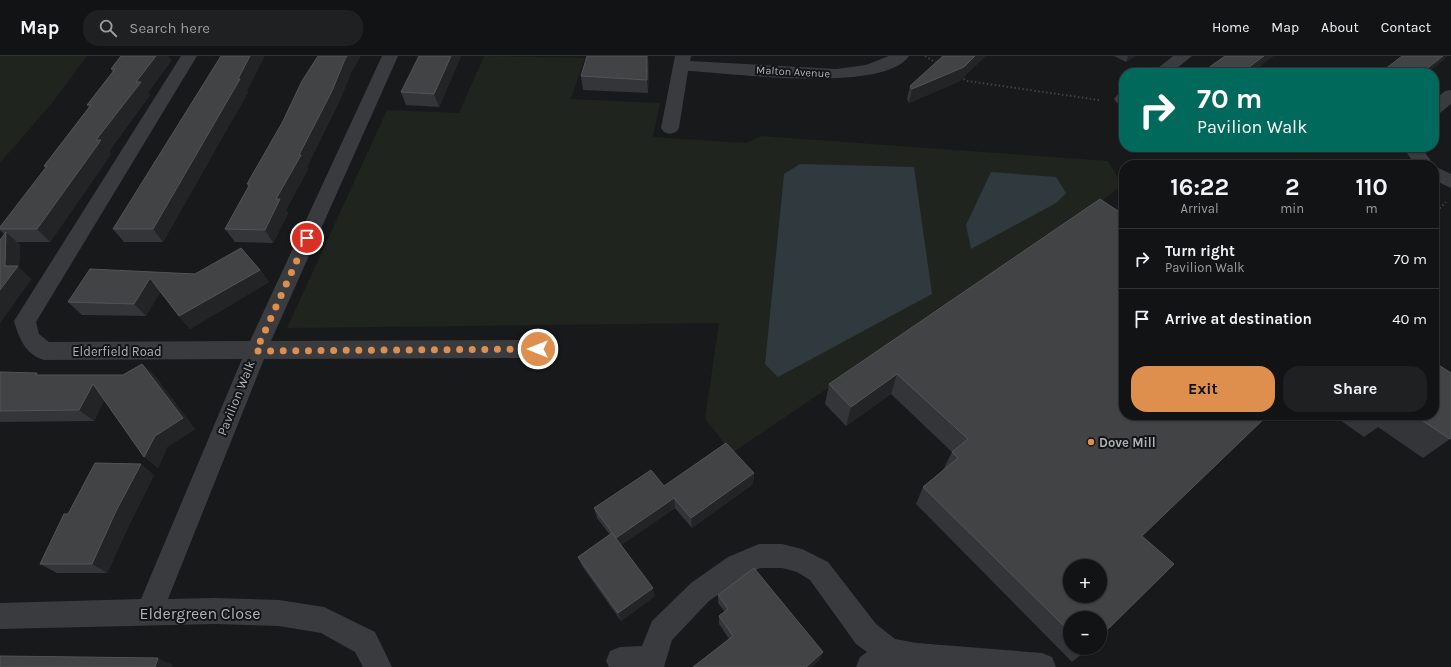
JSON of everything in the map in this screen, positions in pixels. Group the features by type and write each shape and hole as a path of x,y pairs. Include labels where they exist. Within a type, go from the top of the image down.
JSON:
{"street":[{"name":"Elderfield Road","path":"189,56 25,321 30,338 44,351 538,349"},
{"name":"Pavilion Walk","path":"148,613 256,351 390,56"},
{"name":"Malton Avenue","path":"682,61 811,74 847,73 881,66 900,56"},
{"path":"1167,68 1184,56"},
{"path":"670,128 682,61"},
{"path":"1439,105 1451,95"},
{"path":"1439,175 1451,182"},
{"path":"620,661 650,663 662,631 700,592 737,566 759,556 782,556 802,561 819,571 866,634 880,659 917,657 1042,667"},
{"name":"Eldergreen Close","path":"0,616 215,611 279,613 324,620 365,642 378,667"}],"path":[{"path":"925,56 943,67"},
{"path":"955,74 967,81 1046,91 1095,100 1119,98"},
{"path":"1439,209 1451,198"}],"shaded area":[{"path":"0,56 87,56 52,103 0,163"},
{"path":"484,56 585,58 571,99 660,103 653,137 746,143 761,136 1108,161 1119,180 1119,187 1089,211 732,453 705,419 719,323 287,328 387,110 459,113"},
{"path":"800,164 914,167 932,294 778,377 765,364 784,174"},
{"path":"991,172 1056,177 1066,193 1056,203 971,249 966,225"}],"building":[{"path":"121,56 156,56 136,82 141,82 96,140 101,140 37,229 0,229 47,166 44,166 91,105 87,105 115,69 111,69"},
{"path":"221,56 250,56 238,79 240,79 153,229 113,229"},
{"path":"318,56 347,56 332,91 299,155 301,155 276,199 280,199 265,230 225,229 250,184 247,184 282,123 302,81"},
{"path":"419,56 451,56 434,94 401,92"},
{"path":"587,56 647,56 647,80 581,76"},
{"path":"943,56 975,56 964,67 912,89 910,86"},
{"path":"1225,56 1264,56 1248,68 1208,68"},
{"path":"1402,56 1443,56 1427,68 1386,68"},
{"name":"Dove Mill","path":"1100,199 1119,212 1119,420 1263,420 1142,536 1174,564 1107,630 1107,611 1063,611 1063,625 923,487 958,458 952,452 968,439 897,374 851,407 829,384"},
{"path":"6,232 5,266 18,266 0,290 0,240"},
{"path":"241,248 260,270 179,316 150,278 134,304 68,302 90,269 195,274"},
{"path":"142,364 183,418 155,436 144,457 93,384 79,410 0,411 0,372 37,373 36,375 123,375"},
{"path":"1439,365 1451,373 1450,439 1422,420 1439,420"},
{"path":"726,443 754,473 691,518 674,498 616,538 594,508 651,470 664,486"},
{"path":"95,463 141,464 116,511 92,564 40,564 64,514 68,514"},
{"path":"612,533 653,588 618,613 578,557"},
{"path":"754,568 823,652 806,667 693,667 733,636 719,616 728,609 718,595"},
{"path":"0,656 158,658 155,667 0,667"}],"place":[{"name":"Dove Mill","path":"1091,442"}],"route":[{"path":"307,238 256,351 538,349"}]}
